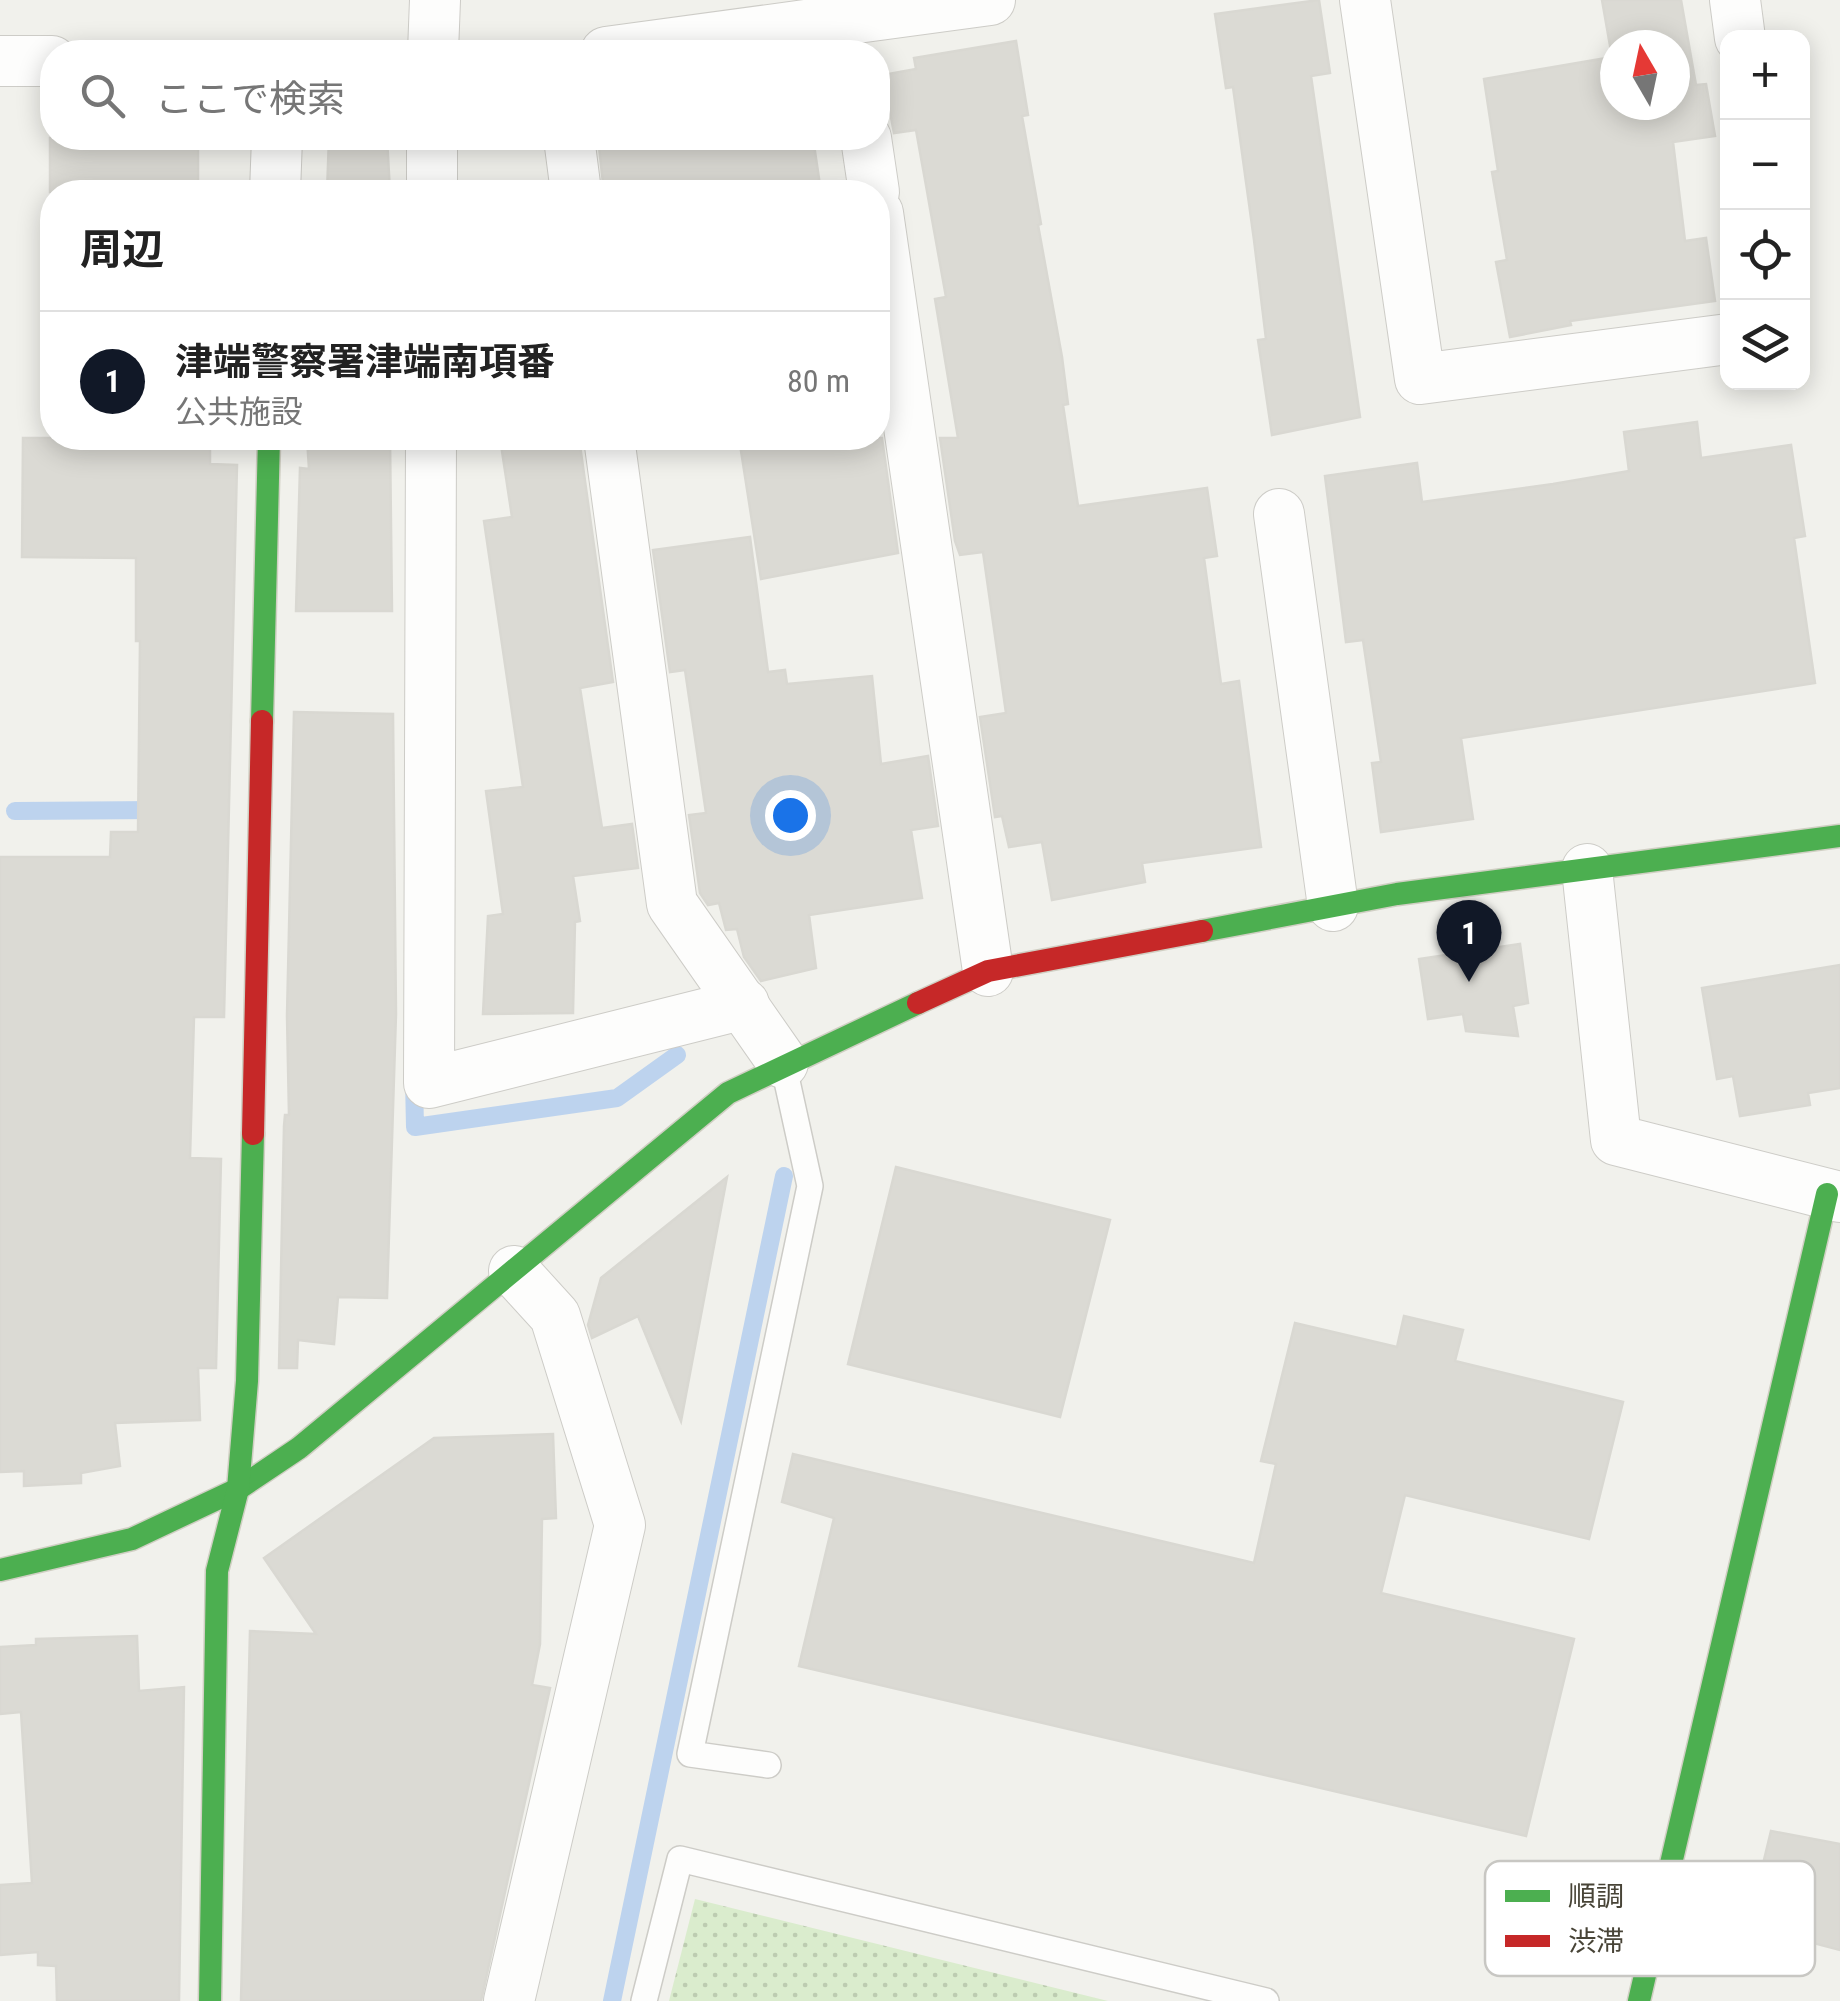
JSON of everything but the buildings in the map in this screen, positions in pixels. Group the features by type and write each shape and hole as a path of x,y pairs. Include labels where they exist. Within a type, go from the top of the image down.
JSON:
{"street":[{"path":"433,40 435,0"},
{"path":"790,40 852,36 990,0"},
{"path":"1365,0 1420,379 1720,341"},
{"path":"1735,0 1739,30"},
{"path":"0,61 40,61"},
{"path":"275,180 276,150"},
{"path":"432,150 432,180"},
{"path":"570,150 574,180"},
{"path":"868,150 872,180"},
{"path":"890,297 988,971"},
{"path":"210,2001 217,1571 238,1490 247,1380 270,450"},
{"path":"431,450 428,1083 744,1004"},
{"path":"611,450 672,904 782,1063"},
{"path":"1279,514 1333,906"},
{"path":"0,1570 132,1538 238,1490 299,1448 728,1093 782,1063 988,971 1333,906 1840,836"},
{"path":"1587,869 1616,1140 1833,1195 1674,1861"},
{"path":"509,2001 620,1525 556,1316 514,1270"},
{"path":"1640,2001 1646,1976"}],"lane":[{"path":"768,1765 690,1754 810,1186 782,1063"},
{"path":"644,2001 680,1858 1266,2001"}],"green space":[{"path":"695,1899 1108,2001 669,2001"}],"waterway":[{"path":"15,811 159,810"},
{"path":"414,1080 415,1127 617,1098 677,1055"},
{"path":"612,2001 784,1176"}],"traffic: fast":[{"path":"262,721 269,450"},
{"path":"1202,931 1397,894 1840,836"},
{"path":"0,1570 132,1539 238,1489 299,1448 728,1093 918,1003"},
{"path":"210,2001 217,1571 238,1489 247,1381 253,1134"},
{"path":"1672,1861 1827,1194"},
{"path":"1639,2001 1645,1976"}],"traffic: jam":[{"path":"253,1134 262,721"},
{"path":"918,1003 988,971 1202,931"}],"place":[{"name":"津端警察署津端南項番","path":"1469,982"}]}
